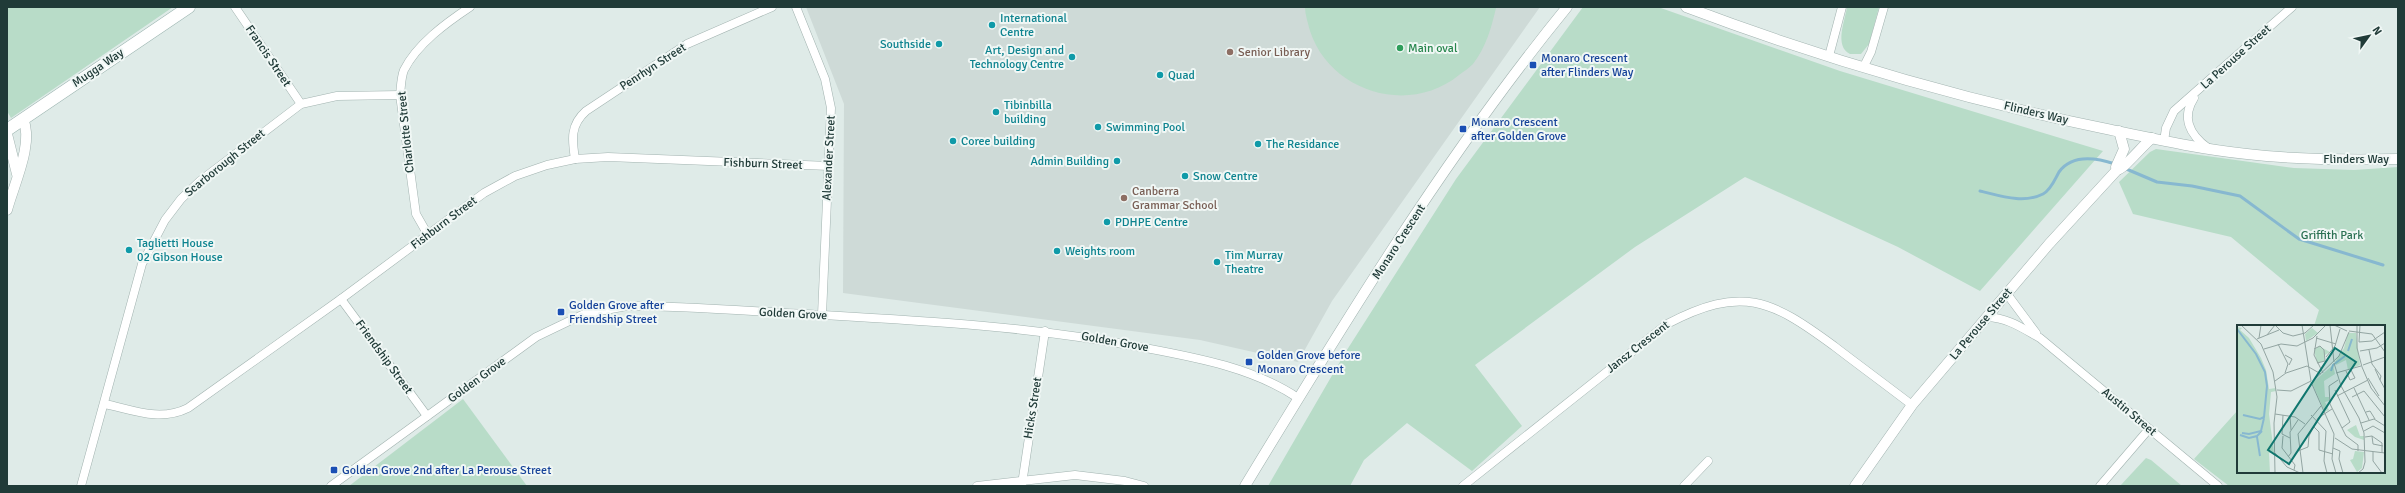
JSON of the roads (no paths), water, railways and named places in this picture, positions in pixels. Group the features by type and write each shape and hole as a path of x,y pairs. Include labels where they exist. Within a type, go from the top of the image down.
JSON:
{"main road":[{"name":"Mugga Way","path":"7,130 189,7"}],"street":[{"name":"Francis Street","path":"235,7 301,104"},
{"name":"Charlotte Street","path":"428,235 416,214 400,95 404,70 415,54 434,35 470,7"},
{"name":"Penrhyn Street","path":"575,159 572,138 574,125 586,111 687,44 772,7"},
{"name":"Alexander Street","path":"796,7 828,88 832,108 822,315"},
{"name":"Monaro Crescent","path":"1245,486 1298,398 1470,134 1525,58 1567,7"},
{"name":"Flinders Way","path":"1686,7 1829,56 1989,102 2164,141 2210,149 2310,159 2398,159"},
{"path":"1829,56 1842,7"},
{"path":"1864,66 1871,52 1884,7"},
{"name":"La Perouse Street","path":"2164,141 2166,128 2174,111 2198,92 2292,7"},
{"name":"La Perouse Street","path":"2198,92 2189,105 2188,124 2197,140 2210,149"},
{"name":"Scarborough Street","path":"81,486 105,404 142,264 166,220 181,199 200,181 301,104 337,96 400,95"},
{"path":"7,210 17,174 26,151 28,135 23,119"},
{"path":"2119,131 2124,149 2124,162"},
{"path":"7,134 17,174"},
{"name":"La Perouse Street","path":"1855,486 1912,405 2006,294 2049,244 2114,174 2122,170 2124,162 2133,156 2152,138"},
{"name":"Fishburn Street","path":"105,404 159,416 179,412 341,299 498,184 530,170 575,159 608,157 829,166"},
{"path":"7,161 17,174"},
{"name":"Austin Street","path":"2006,294 2040,338"},
{"name":"Friendship Street","path":"341,299 427,416"},
{"name":"Jansz Crescent","path":"1463,486 1667,324 1702,307 1716,304 1736,301 1760,303 1781,310 1804,325 1912,405"},
{"name":"Golden Grove","path":"331,486 536,337 565,322 593,312 627,306 661,306 919,319 1045,331 1120,342 1192,357 1246,372 1298,398"},
{"name":"Austin Street","path":"1987,317 2002,318 2012,321 2040,338 2218,486"},
{"name":"Hicks Street","path":"1022,483 1045,331"},
{"path":"2100,486 2149,429"},
{"path":"1684,486 1708,461"},
{"path":"977,486 1022,483 1075,475 1125,481 1144,486"}],"waterway":[{"path":"1980,191 2020,199 2035,197 2046,192 2059,172 2064,166 2071,162 2093,159 2115,164"},
{"path":"2124,168 2157,182 2192,186 2240,196 2299,239 2383,265"}],"place":[{"name":"International Centre","path":"992,25"},
{"name":"Southside","path":"939,44"},
{"name":"Main oval","path":"1400,48"},
{"name":"Senior Library","path":"1230,52"},
{"name":"Art, Design and Technology Centre","path":"1072,57"},
{"name":"Monaro Crescent after Flinders Way","path":"1533,65"},
{"name":"Quad","path":"1160,75"},
{"name":"Tibinbilla building","path":"996,112"},
{"name":"Swimming Pool","path":"1098,127"},
{"name":"Monaro Crescent after Golden Grove","path":"1463,129"},
{"name":"Coree building","path":"953,141"},
{"name":"The Residance","path":"1258,144"},
{"name":"Admin Building","path":"1117,161"},
{"name":"Snow Centre","path":"1185,176"},
{"name":"Canberra Grammar School","path":"1124,198"},
{"name":"PDHPE Centre","path":"1107,222"},
{"name":"Taglietti House 02 Gibson House","path":"129,250"},
{"name":"Weights room","path":"1057,251"},
{"name":"Tim Murray Theatre","path":"1217,262"},
{"name":"Golden Grove after Friendship Street","path":"561,312"},
{"name":"Golden Grove before Monaro Crescent","path":"1249,362"},
{"name":"Golden Grove 2nd after La Perouse Street","path":"334,470"}],"park label":[{"name":"Griffith Park","path":"2332,235"}]}
